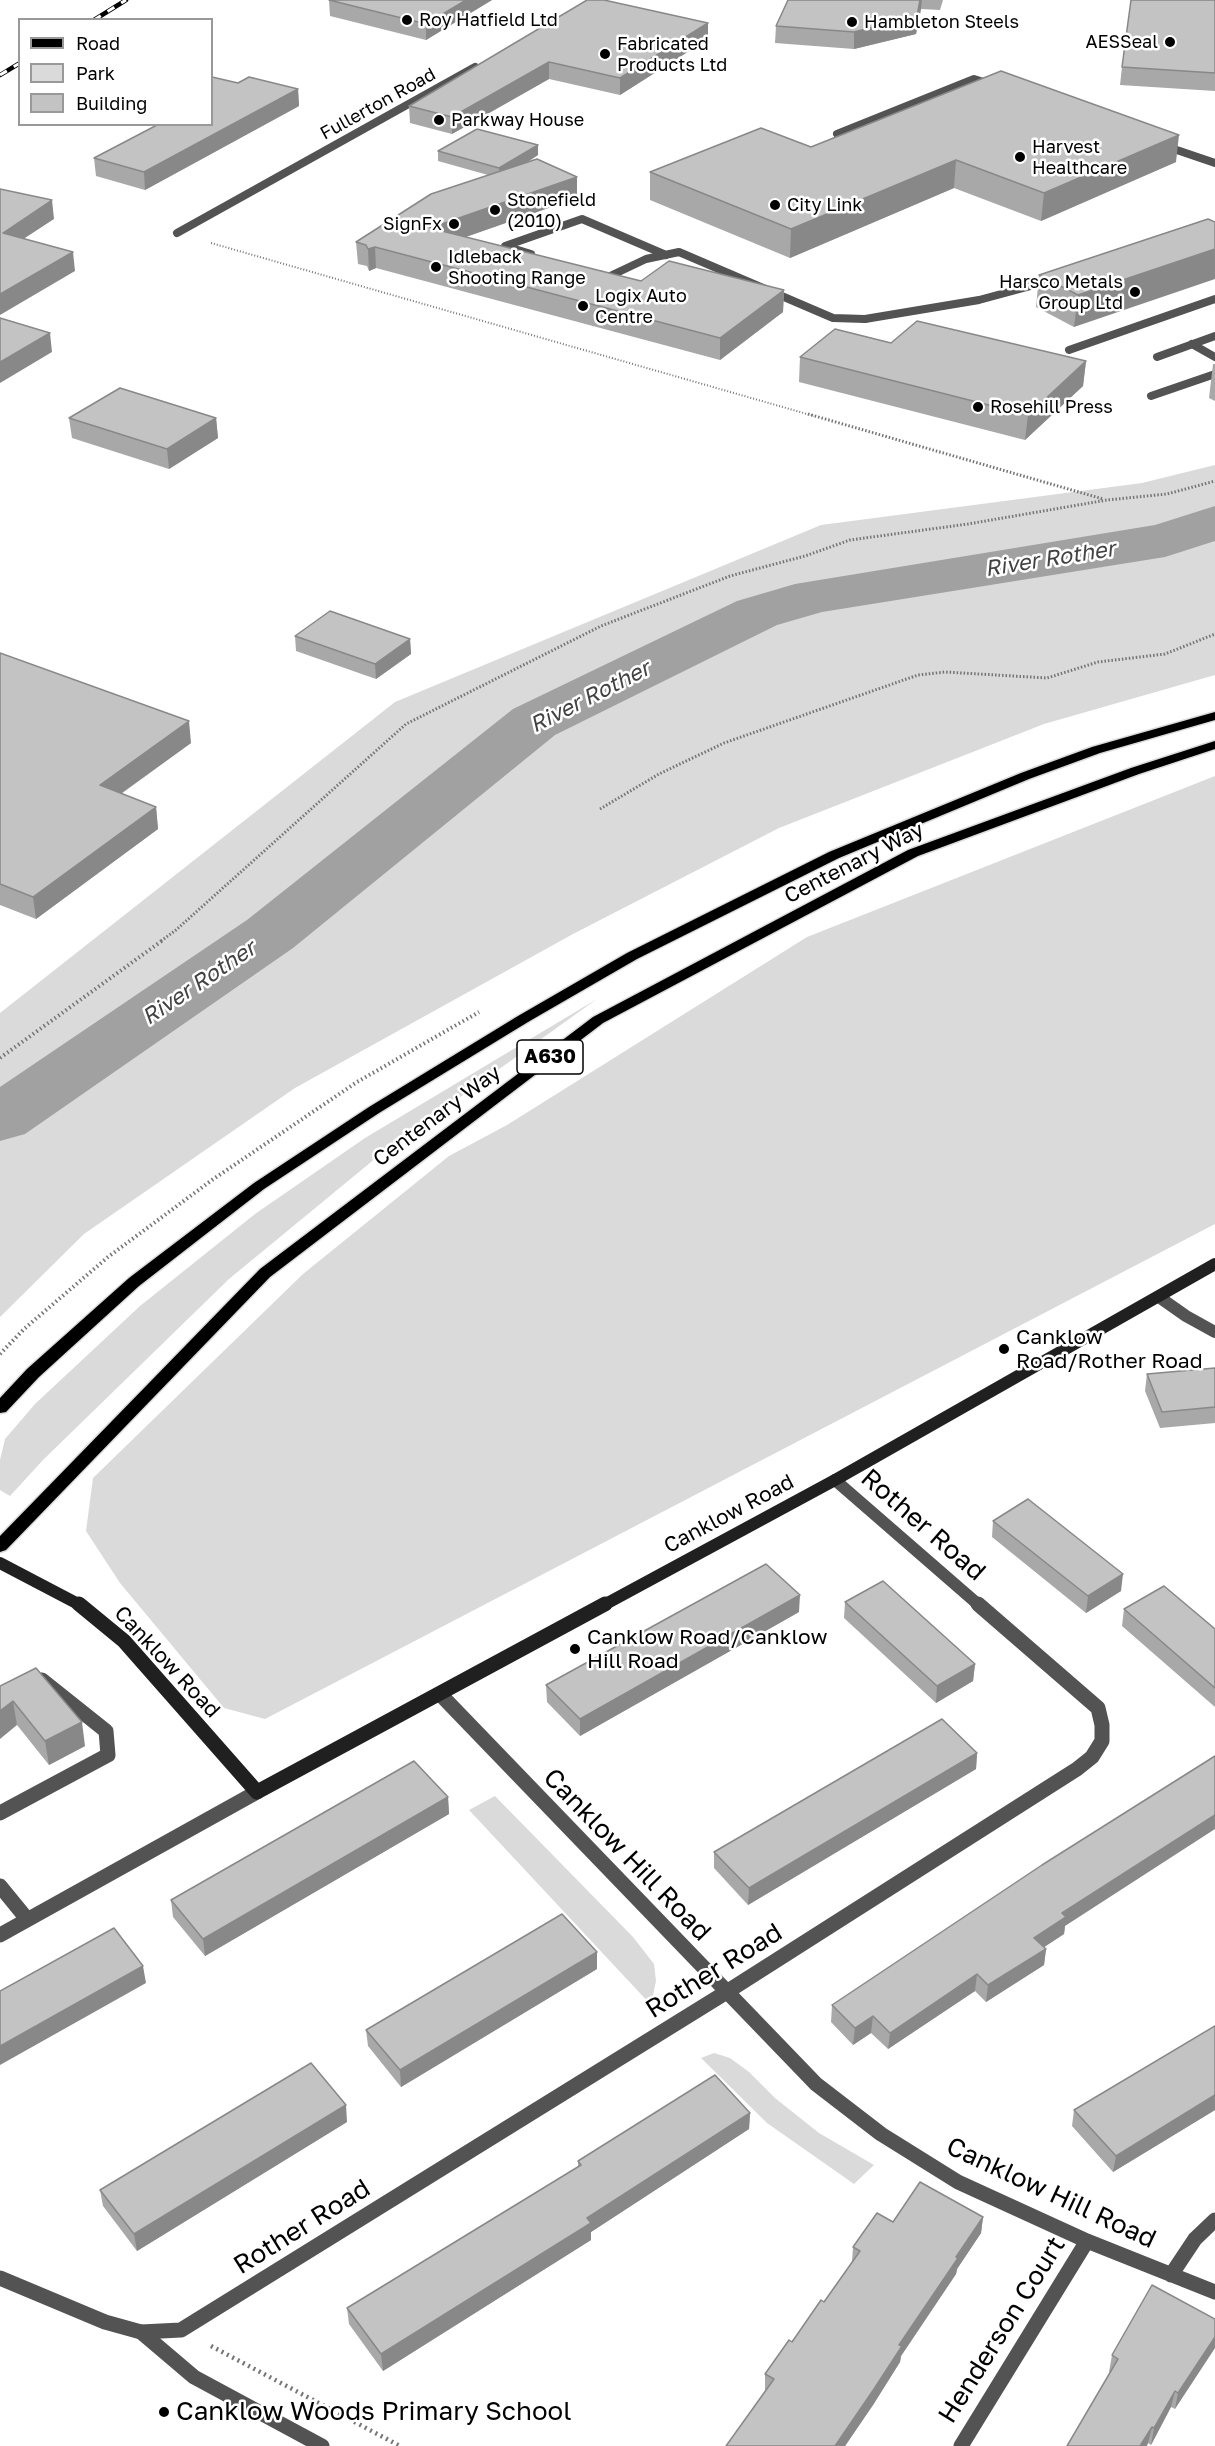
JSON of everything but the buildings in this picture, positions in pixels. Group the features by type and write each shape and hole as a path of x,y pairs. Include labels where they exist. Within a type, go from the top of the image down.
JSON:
{"main road":[{"name":"Centenary Way","path":"0,1408 33,1373 134,1282 259,1186 374,1110 523,1018 613,968 793,875 919,819 1096,750 1215,716"},
{"name":"Centenary Way","path":"0,1546 265,1273 598,1020 913,853 1135,771 1215,745"}],"street":[{"name":"Fullerton Road","path":"177,233 485,61"},
{"path":"837,134 974,79 1007,90"},
{"path":"1148,140 1215,163"},
{"path":"539,256 505,246 582,219 666,255"},
{"path":"585,270 608,277 646,260 680,252 833,318 865,319 979,300 1058,278"},
{"path":"1069,350 1215,299"},
{"path":"1157,357 1215,336"},
{"path":"1192,344 1215,357"},
{"path":"1151,396 1215,374"},
{"name":"Canklow Road","path":"0,1935 257,1792 834,1480 1215,1264"},
{"path":"1159,1296 1186,1316 1215,1332"},
{"name":"Rother Road","path":"0,2278 105,2322 141,2332 182,2330 725,1993 1077,1769 1092,1757 1102,1741 1102,1725 1098,1708 834,1480"},
{"name":"Canklow Road","path":"0,1563 84,1607 124,1641 257,1792"},
{"path":"0,1813 108,1755 106,1731 41,1679 31,1683"},
{"name":"Canklow Hill Road","path":"440,1695 725,1993 816,2084 881,2134 958,2181 1087,2241 1215,2292"},
{"path":"0,1886 27,1919"},
{"path":"1171,2275 1195,2239 1215,2220"},
{"name":"Henderson Court","path":"961,2446 1087,2241"},
{"path":"141,2332 194,2377 322,2446"}],"path":[{"path":"177,233 1107,500"},
{"path":"0,1058 176,930 406,724 601,626 730,576 806,556 850,540 1107,500 1167,494 1215,481"},
{"path":"600,809 659,774 724,743 918,675 945,672 1047,678 1098,662 1165,654 1215,634"},
{"path":"182,2330 400,2446"}],"green space":[{"path":"1215,465 1215,675 1044,724 779,828 573,934 295,1088 84,1234 0,1317 0,1013 395,702 821,525 1142,483"},
{"path":"1215,776 1215,1224 265,1719 224,1708 120,1583 86,1531 93,1478 303,1274 449,1156 507,1125 807,937"},
{"path":"597,999 382,1153 229,1279 43,1460 10,1496 0,1490 0,1460 5,1439 35,1404 140,1306 255,1214 365,1138"},
{"path":"495,1796 633,1937 654,1964 656,1981 651,2005 469,1810"},
{"path":"714,2053 730,2058 749,2072 775,2098 819,2133 874,2165 854,2184 767,2123 701,2058"}],"waterway":[{"name":"River Rother","path":"0,1119 270,934 534,722 757,613 815,596 1165,540 1215,523"}],"railway":[{"path":"97,18 126,0"},
{"path":"0,75 18,64"}],"place":[{"name":"Roy Hatfield Ltd","path":"407,20"},
{"name":"Hambleton Steels","path":"852,22"},
{"name":"AESSeal","path":"1170,42"},
{"name":"Fabricated Products Ltd","path":"605,54"},
{"name":"Parkway House","path":"439,120"},
{"name":"Harvest Healthcare","path":"1020,157"},
{"name":"City Link","path":"775,205"},
{"name":"Stonefield (2010)","path":"495,210"},
{"name":"SignFx","path":"454,224"},
{"name":"Idleback Shooting Range","path":"436,267"},
{"name":"Harsco Metals Group Ltd","path":"1135,292"},
{"name":"Logix Auto Centre","path":"583,306"},
{"name":"Rosehill Press","path":"978,407"},
{"name":"Canklow Road/Rother Road","path":"1004,1349"},
{"name":"Canklow Road/Canklow Hill Road","path":"575,1649"},
{"name":"Canklow Woods Primary School","path":"164,2412"}]}
